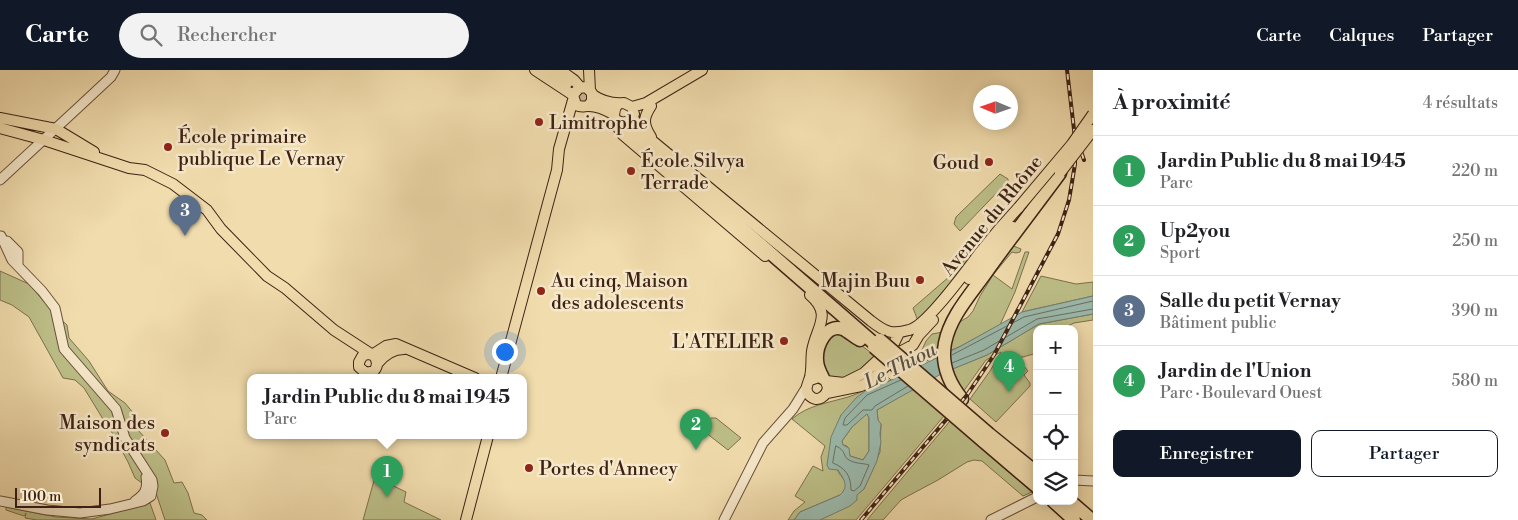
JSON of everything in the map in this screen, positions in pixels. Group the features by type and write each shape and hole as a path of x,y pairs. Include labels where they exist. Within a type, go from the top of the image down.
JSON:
{"highway":[{"path":"549,70 568,82"},
{"path":"628,130 875,346"},
{"path":"989,435 950,381 944,358 946,338 952,322 967,299 1060,173"},
{"path":"703,184 886,358 989,435"},
{"path":"735,222 762,240"},
{"path":"818,302 989,435 1033,476"},
{"path":"825,380 818,369 817,354 819,343 831,329 843,329 875,346"},
{"path":"1057,505 1074,520"},
{"path":"1075,505 1092,520"}],"main road":[{"path":"535,70 573,98 576,105 616,112"},
{"path":"560,70 606,102 624,123 630,121 633,112 646,103 702,70"},
{"path":"568,125 575,114 592,101 587,90 584,70"},
{"path":"587,90 588,70"},
{"path":"633,112 651,106 677,90 686,80"},
{"path":"501,374 510,348 557,162 564,150 573,98 576,90 587,90"},
{"path":"616,112 627,103 633,112 639,130 703,184 882,330 914,337 914,341"},
{"path":"651,106 645,116 644,124 654,142"},
{"path":"616,112 620,131 625,136 818,302 822,309 822,319 813,347 808,384 808,393 814,398 821,398 827,393 861,386 876,376 898,353 905,349 901,348 901,335"},
{"name":"Avenue du Rhône","path":"825,380 844,383 857,378 871,368 901,335 920,324 948,294 992,237 1066,150 1093,114"},
{"path":"0,118 56,129 106,159"},
{"path":"0,128 106,159 129,168 151,172 188,193 207,210 221,229 264,273 285,288 334,330 340,339 354,350 369,358 391,344 399,345 466,374"},
{"name":"Avenue du Rhône","path":"905,349 913,345 914,341 1060,173 1093,130"},
{"path":"808,384 817,377 825,380 828,387 827,393"},
{"path":"460,520 481,439"},
{"path":"466,520 487,439"}],"street":[{"path":"0,180 113,73 123,70"},
{"path":"1,236 18,252 18,266"},
{"path":"0,501 47,510 80,513 100,511 143,501 151,496 153,486 152,480 126,438 116,409 64,349 58,317 54,308 42,291 12,260 1,236"},
{"path":"724,520 760,447 792,408 808,384"},
{"path":"792,408 814,398"},
{"path":"1078,480 1093,481"},
{"path":"991,520 1033,499"}],"green space":[{"path":"1000,174 1008,179 1008,181 960,231 954,224 956,217"},
{"path":"987,236 989,238 934,302 930,310 918,321 913,308 950,276"},
{"path":"1011,245 1021,249 1020,252 1012,252 993,275 991,273"},
{"path":"1025,252 1029,252 1015,292 1000,325 961,346 917,365 912,360 922,350 926,341 932,334 943,332 968,317 993,275 1012,289"},
{"path":"0,271 29,284 67,325 69,338 89,361 108,391 125,403 134,414 137,429 165,460 174,483 182,482 188,493 194,513 202,515 207,520 165,520 156,493 135,478 109,427 84,388 75,380 63,378 29,317 12,305 0,300"},
{"path":"1041,276 1076,284 1093,282 1093,296 1022,312"},
{"path":"1093,314 1093,320 1070,325 1037,325"},
{"path":"1033,328 1033,354 1016,357 1012,361 1016,371 1023,365 1028,371 1024,375 1030,386 996,422 970,399 1001,352 986,360 963,392 954,379 952,369 987,355"},
{"path":"843,332 877,357 849,379 830,379 824,372 822,349 832,335"},
{"path":"886,375 891,380 841,415 838,471 846,485 844,491 840,495 800,512 794,520 788,520 794,511 805,502 795,496 813,466 823,471 821,457 825,446 792,419 811,407 858,393"},
{"path":"914,390 944,416 856,520 820,520 864,489 880,452 881,424 878,421 877,410"},
{"path":"867,413 869,418 869,451 863,460 850,456 847,446 843,445 842,441 852,427"},
{"path":"711,418 716,418 741,438 728,450 701,429"},
{"path":"950,421 1032,492 1023,496 982,461 974,460 967,462 901,500 883,520 867,520"},
{"path":"375,477 406,492 404,502 441,520 363,520"},
{"path":"150,503 156,520 37,520 25,518 26,513 24,516 6,510 6,507 56,517 92,519"}],"water":[{"path":"1093,296 1093,314 1033,325 1033,328 987,355 943,373 877,410 878,420 881,424 881,442 877,461 864,489 857,495 857,500 850,506 820,520 794,520 800,512 843,492 845,482 842,476 838,470 829,469 827,465 831,437 841,415 856,398 865,391 961,346 1022,312","holes":["867,414 869,418 869,451 863,460 850,456 849,448 843,445 842,441 852,427"]}],"tunnel":[{"path":"567,82 599,107"}],"railway":[{"path":"861,520 967,395 994,355 1058,234 1069,200 1075,164 1075,138 1067,70"},
{"path":"1078,143 1084,160"}],"place":[{"name":"Limitrophe","path":"539,122"},
{"name":"École primaire publique Le Vernay","path":"168,147"},
{"name":"Goud","path":"989,162"},
{"name":"École Silvya Terrade","path":"631,171"},
{"name":"Salle du petit Vernay","path":"185,236"},
{"name":"Majin Buu","path":"920,280"},
{"name":"Au cinq, Maison des adolescents","path":"541,291"},
{"name":"L'ATELIER","path":"784,341"},
{"name":"Jardin de l'Union","path":"1009,392"},
{"name":"Maison des syndicats","path":"165,433"},
{"name":"Up2you","path":"696,450"},
{"name":"Portes d'Annecy","path":"529,468"},
{"name":"Jardin Public du 8 mai 1945","path":"387,497"}],"water label":[{"name":"Le Thiou","path":"900,365"}]}
